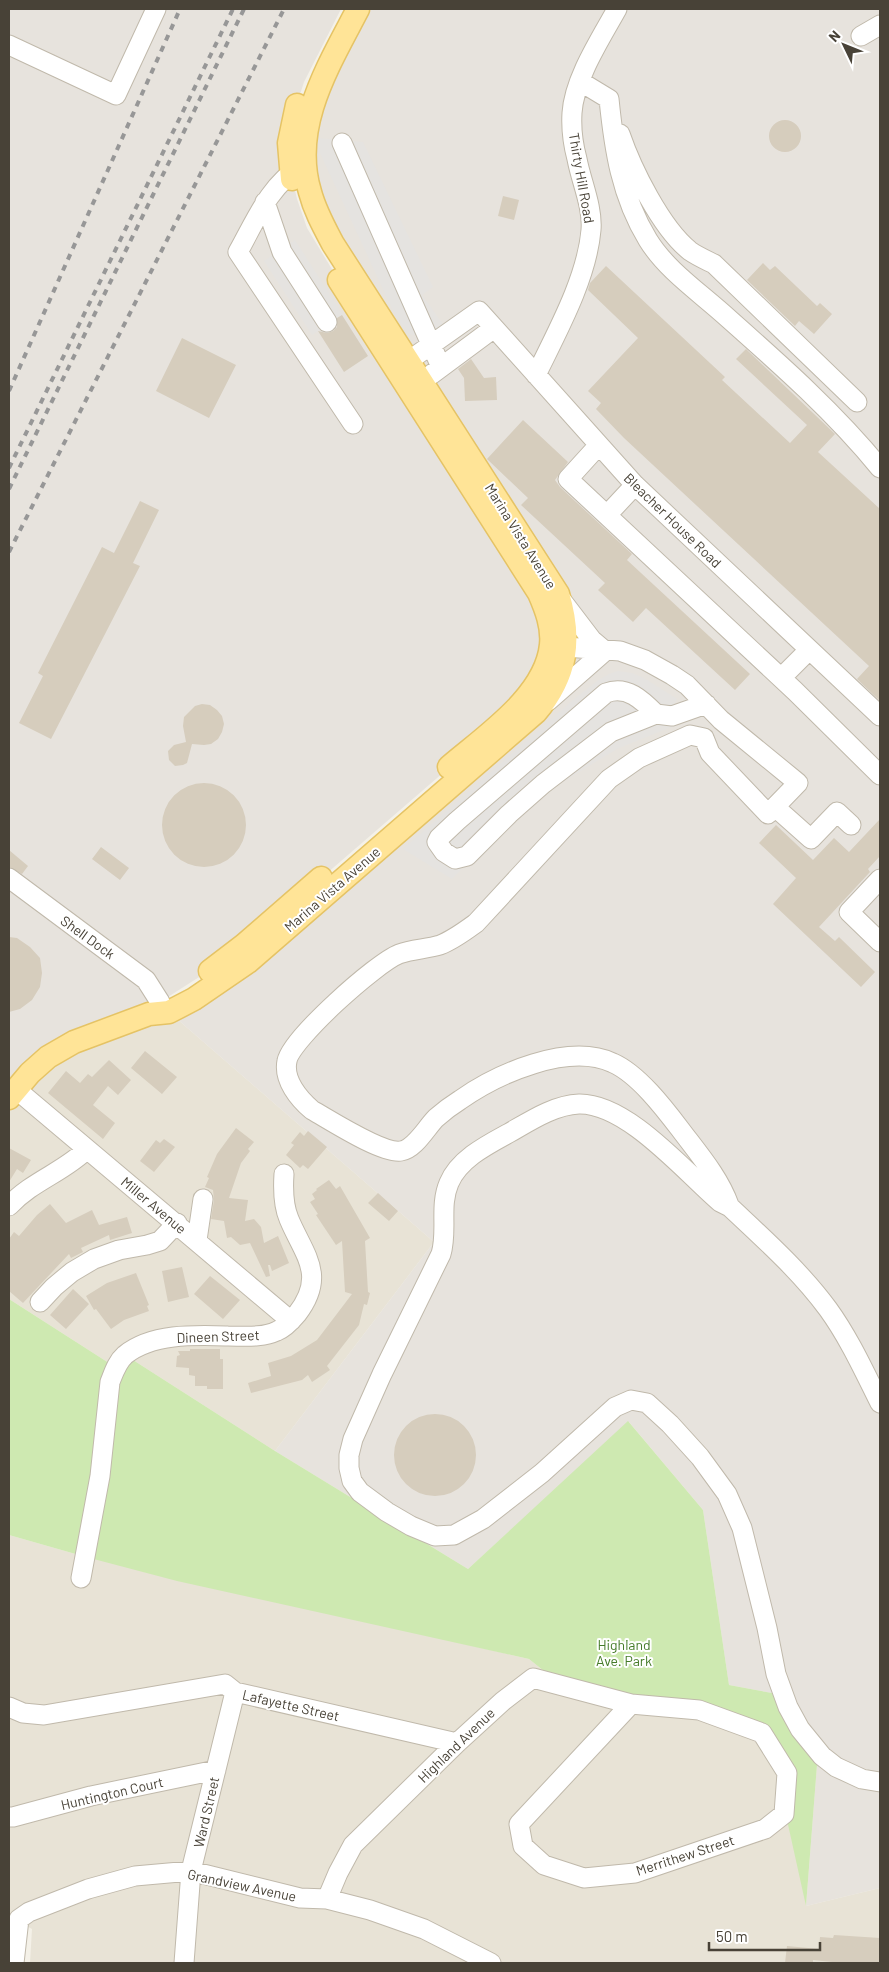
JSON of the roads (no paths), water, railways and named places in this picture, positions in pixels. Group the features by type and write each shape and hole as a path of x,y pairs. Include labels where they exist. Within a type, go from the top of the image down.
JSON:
{"main road":[{"name":"Marina Vista Avenue","path":"297,168 289,143 295,110 304,82 341,9"},
{"name":"Marina Vista Avenue","path":"11,1098 30,1073 48,1057 74,1042 154,1008 244,945 518,708 532,693 558,647 565,626 558,594 307,228 296,199 297,168 310,112 316,94 358,9"},
{"name":"Marina Vista Avenue","path":"154,1008 169,1012 194,999 248,962 536,712 547,698 557,679 564,661 551,631 539,592 415,385"}],"street":[{"path":"9,45 116,94 156,9"},
{"name":"Thirty Hill Road","path":"536,375 578,282 588,252 591,227 573,141 572,112 593,52 612,14"},
{"path":"861,36 880,25"},
{"path":"581,82 609,99 634,168 672,233 690,252 714,264 857,402"},
{"path":"609,99 616,156 627,199 637,221 660,257 817,400 846,429 880,468"},
{"path":"342,143 430,346 441,367"},
{"path":"297,168 278,185 265,202 238,252 353,424"},
{"path":"265,202 282,252 327,322"},
{"name":"Bleacher House Road","path":"430,346 479,311 536,375 588,458 631,489 795,664 880,716"},
{"path":"415,385 494,328"},
{"path":"402,365 430,346"},
{"path":"588,458 568,479 795,664 880,775"},
{"path":"610,512 631,489"},
{"path":"558,594 592,640 604,651"},
{"path":"558,647 631,654 660,667 686,685 721,720 798,783 768,814 710,753 704,738"},
{"path":"536,712 604,651"},
{"path":"656,714 643,700 632,694 614,690 606,693 457,821 439,838 437,842 440,847 455,859 467,856 509,814 580,754 611,732 656,714 672,716 706,704"},
{"path":"704,738 721,720"},
{"path":"704,738 690,735 639,758 622,768 609,779 476,923 440,945 399,954 383,963 344,996 300,1039 290,1051 286,1062 287,1074 292,1088 305,1105 372,1143 398,1151 406,1150 414,1144 436,1119 463,1098 530,1064 562,1057 600,1058 614,1063 626,1071 662,1108 716,1178 726,1195 730,1207"},
{"path":"775,807 811,839 837,812 852,825"},
{"name":"Shell Dock","path":"9,878 146,980 154,1008"},
{"path":"880,879 848,912 880,942"},
{"name":"Miller Avenue","path":"11,1098 87,1149 198,1240 291,1321"},
{"path":"880,1403 842,1329 828,1308 782,1257 730,1207 720,1202 659,1146 623,1117 593,1106 578,1104 542,1115 485,1146 459,1167 453,1175 445,1198 444,1238 441,1254 378,1382 353,1439 349,1455 352,1481 368,1499 411,1526 435,1536 454,1535 483,1519 535,1479 615,1407 631,1400 647,1403 670,1424 700,1457 727,1494 742,1528 767,1628 776,1674 788,1707 800,1729 822,1756 836,1767 862,1779 880,1782"},
{"path":"9,1206 28,1188 71,1162 87,1149"},
{"name":"Dineen Street","path":"80,1578 100,1476 110,1382 115,1367 125,1355 143,1346 181,1336 263,1336 279,1331 291,1321 304,1304 310,1290 312,1275 310,1261 289,1218 283,1190 284,1174"},
{"path":"198,1240 203,1199"},
{"path":"40,1302 72,1272 94,1259 119,1250 160,1241 177,1224"},
{"name":"Highland Avenue","path":"327,1899 353,1845 457,1743 533,1678 631,1704"},
{"name":"Lafayette Street","path":"9,1707 23,1714 44,1716 225,1684 235,1692 457,1743"},
{"name":"Ward Street","path":"184,1963 192,1871 235,1692"},
{"name":"Merrithew Street","path":"631,1704 699,1710 762,1733 787,1773 784,1814 765,1829 635,1873 584,1878 544,1865 523,1846 519,1824 631,1704"},
{"name":"Huntington Court","path":"9,1816 13,1817 91,1796 216,1770"},
{"name":"Grandview Avenue","path":"14,1963 19,1918 29,1912 97,1887 135,1876 192,1871 300,1898 327,1899 370,1910 424,1928 491,1963"}],"railway":[{"path":"9,391 180,9"},
{"path":"9,468 233,9"},
{"path":"9,489 244,9"},
{"path":"9,552 284,9"}],"park label":[{"name":"Highland Ave. Park","path":"624,1652"}]}
